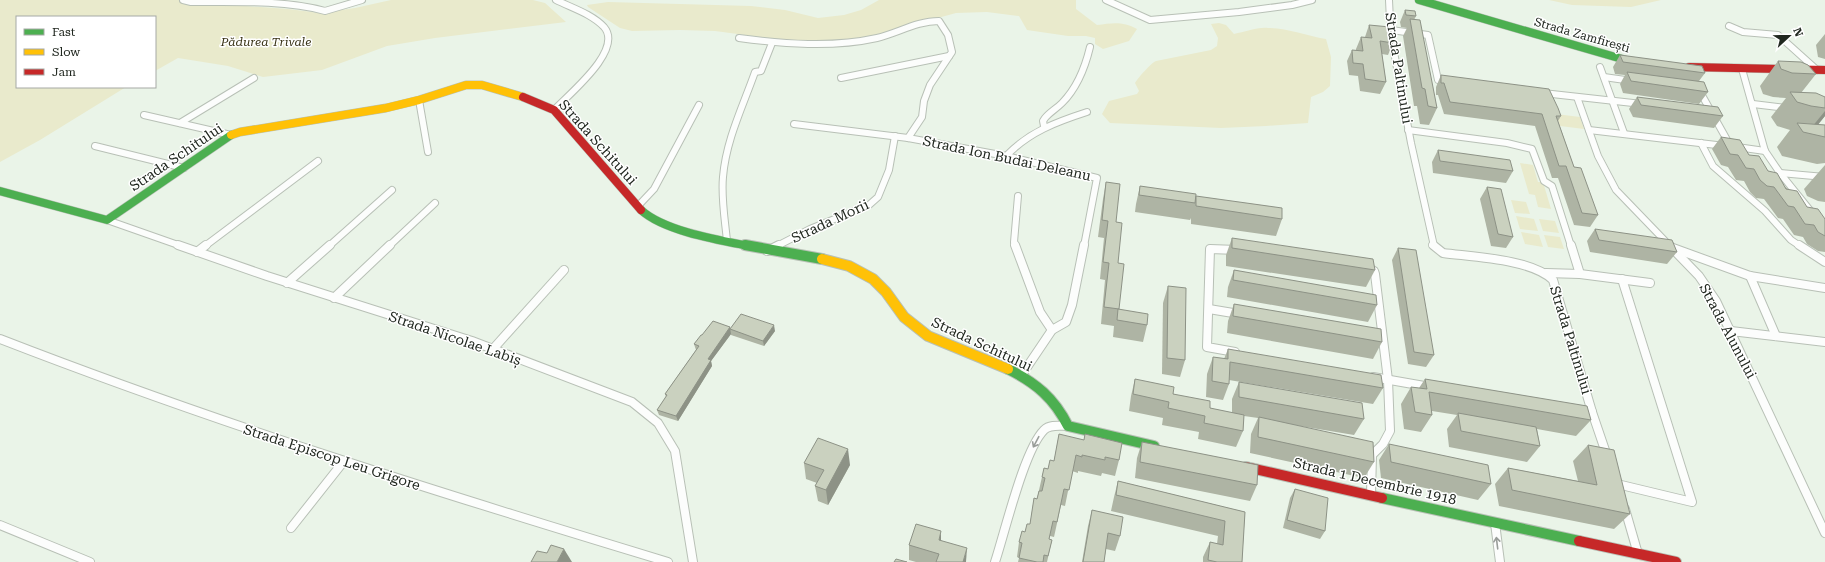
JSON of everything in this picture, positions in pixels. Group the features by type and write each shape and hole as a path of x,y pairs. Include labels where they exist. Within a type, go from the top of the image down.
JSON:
{"main road":[{"name":"Strada Zamfirești","path":"1419,0 1639,63"},
{"path":"1680,67 1821,70"},
{"name":"Strada Schitului","path":"107,220 231,135 240,132 367,111 419,100 460,87 478,85 529,99 554,110 647,216 661,224 767,251 838,263 858,270 873,279 888,294 915,328 928,336 1021,376 1051,397 1062,411 1068,426"},
{"path":"0,191 107,220"},
{"path":"1068,426 1165,448"},
{"name":"Strada 1 Decembrie 1918","path":"1233,464 1670,561"}],"street":[{"path":"183,0 192,2 275,1 309,4 325,10 362,0"},
{"path":"554,110 599,62 607,51 609,42 609,36 599,23 556,0"},
{"path":"1106,0 1150,20 1239,12 1292,5 1312,0"},
{"name":"Strada Paltinului","path":"1389,0 1391,30 1408,130 1433,244 1436,249 1443,253 1531,266 1546,273 1554,280 1592,412 1610,462"},
{"path":"738,38 772,43 813,44 862,40 898,32 928,22 939,21 942,23 952,47 952,52 930,86 924,101 922,117 908,138"},
{"path":"1729,26 1743,32 1778,35 1821,70"},
{"path":"1391,30 1428,35 1438,80 1454,82"},
{"path":"727,241 722,207 723,169 730,140 755,72 761,71 772,43"},
{"path":"1044,126 1043,121 1045,116 1061,105 1072,92 1086,65 1090,47"},
{"path":"841,78 949,56"},
{"path":"1600,67 1624,133"},
{"path":"1742,69 1765,151 1780,173 1825,229"},
{"path":"1604,77 1641,82"},
{"path":"180,123 254,78"},
{"path":"1693,89 1701,90 1731,147"},
{"path":"1538,92 1651,105"},
{"name":"Strada Alunului","path":"1577,97 1599,158 1616,190 1699,276 1716,301 1825,533"},
{"path":"419,100 428,152"},
{"path":"1753,104 1792,109"},
{"path":"638,206 654,189 699,105"},
{"path":"1705,111 1713,112"},
{"path":"1006,156 1018,142 1044,126 1087,112"},
{"path":"144,115 231,135"},
{"name":"Strada Ion Budai Deleanu","path":"794,124 908,138 1006,156 1097,178 1072,305 1066,322 1052,330 1021,376"},
{"path":"1408,130 1532,149 1544,181 1552,186 1580,274"},
{"path":"1589,130 1765,151"},
{"name":"Strada Morii","path":"767,251 810,229 869,205 878,197 889,170 894,136"},
{"path":"1701,143 1713,166 1766,211 1791,240 1825,262"},
{"path":"95,146 184,168"},
{"path":"197,252 318,161"},
{"path":"1780,173 1825,177"},
{"path":"287,283 392,190"},
{"path":"1018,196 1014,242 1040,312 1052,330"},
{"path":"334,298 435,203"},
{"name":"Strada Nicolae Labiș","path":"107,220 287,283 493,349 632,402 656,419 668,435 675,451 693,562"},
{"path":"1671,247 1750,276 1825,288"},
{"path":"1246,354 1207,347 1210,250 1218,248 1248,252"},
{"path":"1360,267 1369,268 1374,271 1375,274 1379,336 1388,380 1390,431 1382,444 1372,455 1371,494"},
{"path":"493,349 564,270"},
{"path":"1546,273 1580,274 1650,284"},
{"path":"1750,276 1776,336"},
{"path":"1617,484 1692,502 1622,280"},
{"path":"1209,309 1249,315"},
{"path":"1731,331 1825,342"},
{"name":"Strada Episcop Leu Grigore","path":"0,339 53,360 214,418 459,499 668,562"},
{"path":"1364,375 1442,389"},
{"path":"1570,408 1592,412"},
{"path":"996,562 1027,463 1036,440 1045,429 1056,425 1068,426"},
{"path":"291,528 344,461"},
{"path":"1622,500 1638,554"},
{"path":"1495,523 1500,562"},
{"path":"0,525 90,562"}],"green space":[{"name":"Pădurea Trivale","path":"0,0 215,0 234,5 320,13 355,8 391,0 533,0 545,3 566,22 435,38 387,46 322,70 263,77 228,66 178,58 156,70 156,16 16,16 16,88 124,88 40,140 0,162"},
{"path":"879,0 1076,0 1076,9 1097,25 1113,23 1132,26 1137,29 1129,41 1103,49 1095,44 1095,38 1027,30 1019,16 987,12 956,13 865,38 814,41 776,39 715,31 632,31 620,28 587,5 608,2 751,6 785,10 818,18 844,15 861,10"},
{"path":"1549,0 1661,0 1631,7 1572,5"},
{"path":"1219,23 1226,25 1234,34 1260,28 1275,28 1326,39 1331,57 1330,86 1323,92 1311,97 1308,123 1221,128 1110,123 1102,114 1109,101 1137,94 1139,91 1135,83 1154,62 1211,50 1217,46 1218,38 1211,24"},
{"path":"1556,114 1580,117 1584,129 1560,126"},
{"path":"1520,163 1533,165 1538,182 1543,182 1551,209 1538,207 1535,195 1529,194"},
{"path":"1511,200 1526,202 1530,214 1515,213"},
{"path":"1516,216 1534,219 1538,231 1520,229"},
{"path":"1539,219 1555,221 1559,233 1543,231"},
{"path":"1521,232 1539,235 1543,247 1525,244"},
{"path":"1544,235 1560,237 1564,249 1548,247"}],"building":[{"path":"1405,10 1415,11 1416,16 1406,15"},
{"path":"1410,19 1420,20 1437,108 1428,106 1425,89 1422,88"},
{"path":"1369,25 1390,27 1393,43 1380,41 1386,82 1365,79 1363,64 1353,63 1352,50 1363,51 1361,37 1372,38"},
{"path":"1620,55 1702,66 1705,73 1623,62"},
{"path":"1778,61 1801,62 1808,65 1816,74 1792,73 1781,69"},
{"path":"1627,72 1704,82 1708,92 1631,81"},
{"path":"1441,75 1549,89 1561,116 1556,116 1574,167 1581,168 1598,215 1582,213 1566,166 1559,166 1542,114 1450,102 1444,83 1441,83"},
{"path":"1790,92 1816,93 1825,97 1825,108 1797,102"},
{"path":"1637,97 1718,107 1723,116 1641,105"},
{"path":"1797,123 1825,125 1825,137 1803,132"},
{"path":"1721,137 1740,140 1749,155 1759,156 1768,171 1777,173 1786,189 1797,191 1807,207 1818,209 1825,219 1825,236 1818,232 1814,225 1805,224 1794,207 1788,206 1774,187 1767,186 1760,180 1754,169 1746,168 1738,155 1730,154"},
{"path":"1438,150 1510,160 1513,171 1440,161"},
{"path":"1106,182 1120,184 1116,222 1122,223 1118,263 1124,264 1119,309 1104,307 1109,263 1103,262 1108,221 1102,220"},
{"path":"1140,186 1196,194 1195,203 1139,195"},
{"path":"1487,187 1501,189 1513,237 1498,234"},
{"path":"1196,196 1282,208 1282,219 1196,206"},
{"path":"1595,229 1672,240 1677,252 1599,240"},
{"path":"1232,238 1373,259 1375,270 1232,248"},
{"path":"1398,248 1416,250 1434,355 1414,352"},
{"path":"1234,270 1376,295 1377,305 1233,280"},
{"path":"1168,286 1186,288 1185,360 1167,358"},
{"path":"1234,304 1381,329 1382,342 1233,316"},
{"path":"1118,309 1148,314 1147,325 1117,320"},
{"path":"741,314 774,325 763,341 730,329"},
{"path":"713,321 730,327 708,359 711,360 676,416 657,410 667,395 665,394 699,346 694,344"},
{"path":"1228,349 1381,375 1383,388 1230,362 1229,384 1212,381 1213,357 1228,359"},
{"path":"1135,379 1174,387 1173,394 1210,401 1210,408 1244,415 1243,431 1204,423 1205,416 1168,408 1169,402 1133,394"},
{"path":"1425,379 1587,406 1591,420 1429,392 1432,415 1415,412 1411,387 1427,389"},
{"path":"1239,382 1362,403 1364,419 1239,397"},
{"path":"1458,413 1536,427 1540,446 1461,431"},
{"path":"1259,417 1373,442 1374,462 1258,437"},
{"path":"1059,434 1084,440 1085,434 1122,443 1119,460 1105,457 1105,460 1076,455 1069,490 1064,489 1057,522 1053,521 1049,539 1052,540 1048,556 1044,555 1043,562 1019,558 1022,543 1019,542 1022,531 1025,532 1027,524 1030,524 1034,498 1037,499 1039,491 1042,491 1045,478 1042,477 1044,468 1048,469 1050,460 1054,461"},
{"path":"818,438 848,449 826,490 815,486 824,470 804,463"},
{"path":"1142,442 1258,465 1257,485 1140,462"},
{"path":"1389,444 1488,465 1491,484 1391,462"},
{"path":"1588,445 1614,450 1630,514 1512,490 1508,468 1597,485"},
{"path":"1118,481 1245,512 1242,562 1217,562 1208,560 1210,542 1223,545 1225,521 1116,495"},
{"path":"1295,489 1328,498 1325,531 1287,520"},
{"path":"1092,510 1123,517 1120,536 1108,533 1104,562 1083,562"},
{"path":"916,524 941,531 939,540 967,548 963,562 936,562 939,554 909,545"},
{"path":"551,545 564,549 557,562 531,562 537,551 547,553"},
{"path":"896,559 907,562 894,562"}],"traffic: fast":[{"path":"1419,0 1629,61"},
{"path":"0,191 107,220 231,135"},
{"path":"641,210 660,223 674,227 743,245 822,259"},
{"path":"1008,369 1037,385 1051,398 1068,426 1154,446"},
{"path":"1382,498 1579,541"}],"traffic: slow":[{"path":"231,135 240,132 386,108 419,100 466,85 482,85 523,97"},
{"path":"822,259 849,266 873,279 886,292 904,317 928,336 1008,369"}],"traffic: jam":[{"path":"1689,67 1825,70"},
{"path":"523,97 554,110 641,210"},
{"path":"1246,467 1382,498"},
{"path":"1579,541 1676,562"}]}
